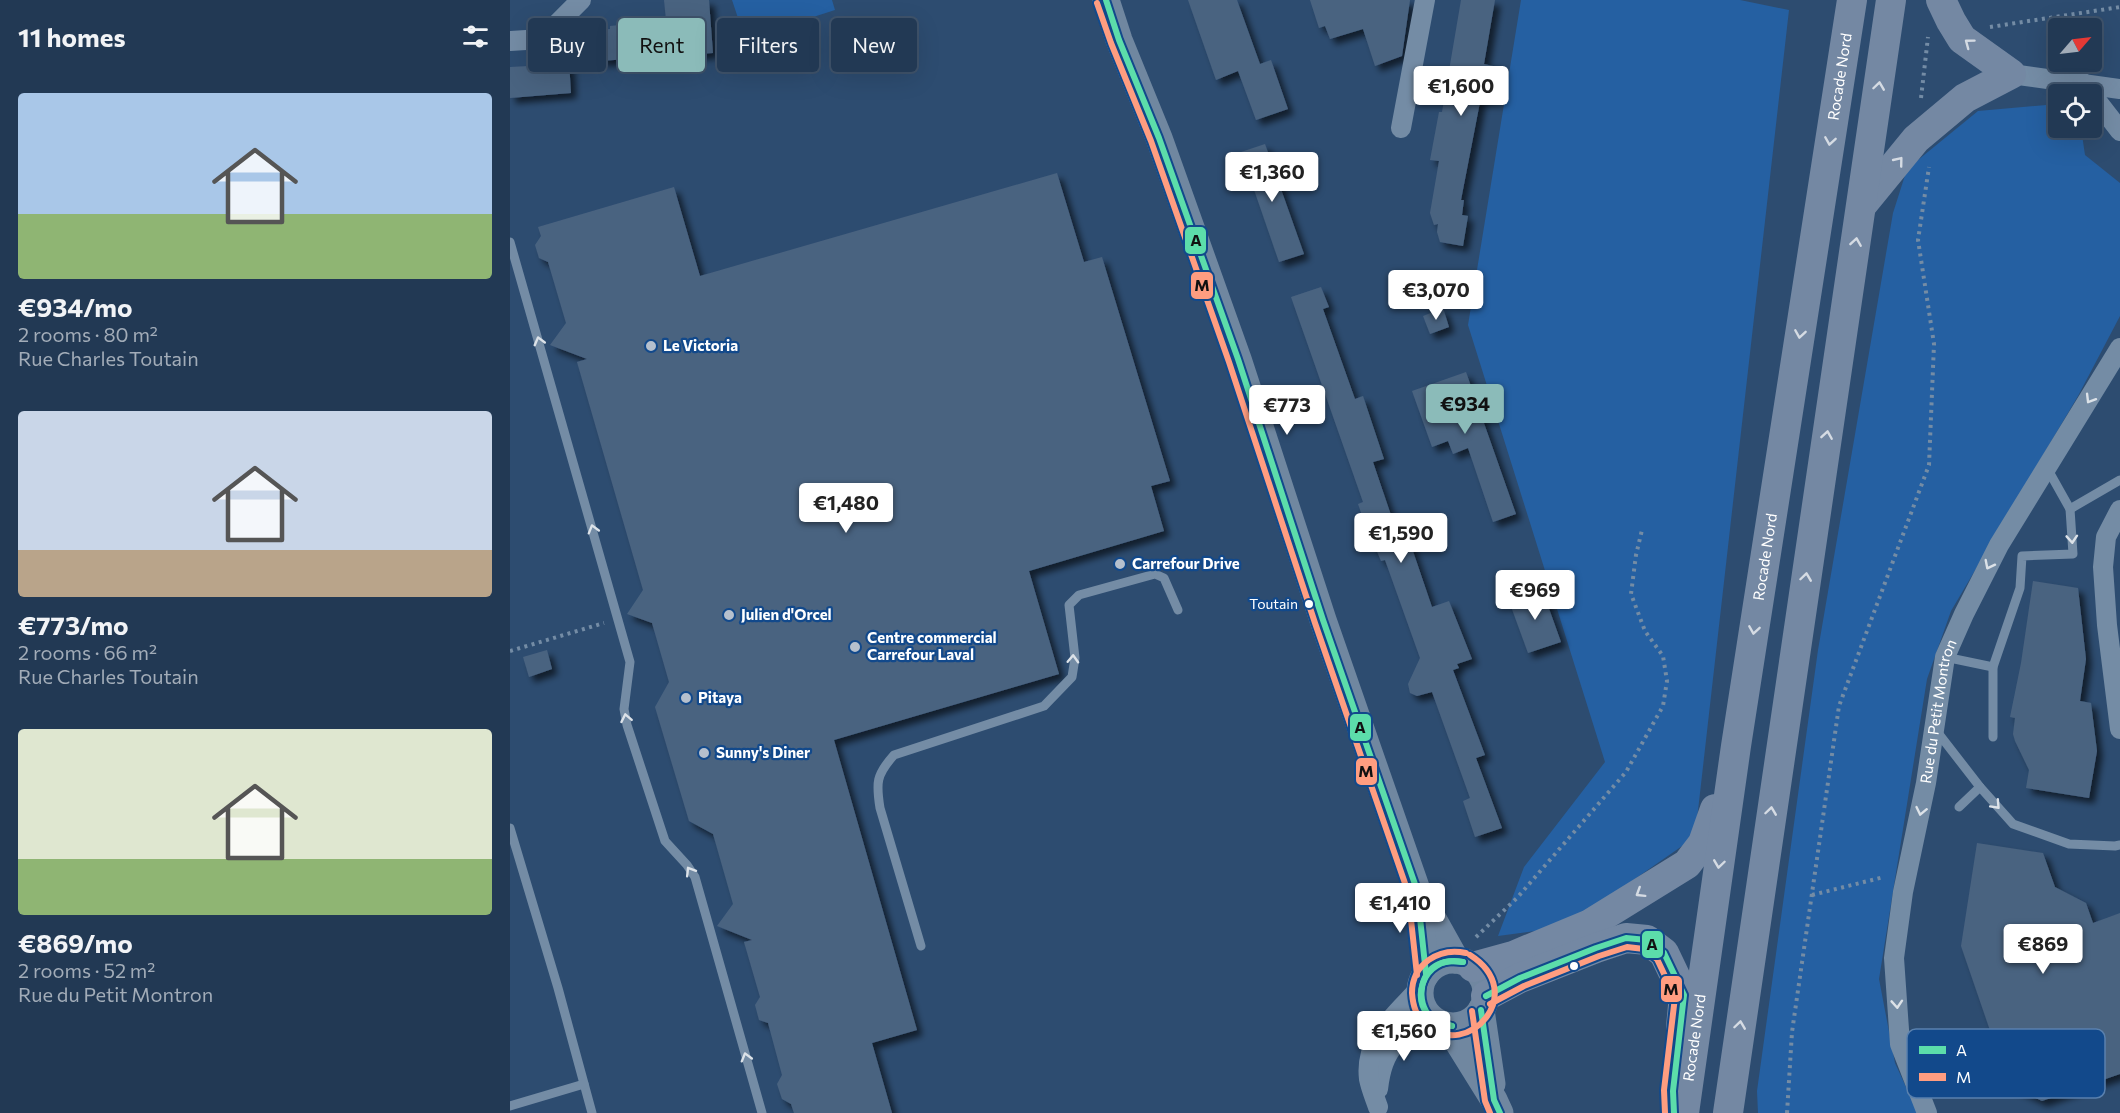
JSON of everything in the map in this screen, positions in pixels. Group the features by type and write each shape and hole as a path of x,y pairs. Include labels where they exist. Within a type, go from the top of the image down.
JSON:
{"main road":[{"name":"Rocade Nord","path":"1684,1113 1736,746 1852,0"},
{"path":"1728,1113 1891,0"},
{"path":"1862,206 1916,139 1965,98 2012,74 1962,39 1946,11"},
{"path":"1465,964 1513,956 1590,924 1687,864 1703,843 1736,746"},
{"path":"1483,1003 1520,978 1596,948 1626,938 1647,940 1665,953 1684,995 1673,1091 1674,1113"},
{"path":"1732,1083 1733,1113"}],"street":[{"path":"510,41 542,39 581,0"},
{"path":"1106,0 1119,40 1159,138 1238,359 1323,620 1418,890 1465,964 1482,977 1483,1003 1497,1106"},
{"path":"1401,128 1425,0"},
{"path":"2012,74 2120,89"},
{"path":"2083,83 2120,131"},
{"name":"Rue du Petit Montron","path":"1907,1063 1900,1044 1894,958 1908,871 1926,783 1945,657 1999,545 2120,348"},
{"path":"2120,510 2106,537 2103,567 2107,625 2120,729"},
{"path":"1418,890 1423,1006 1442,1023 1497,1106"},
{"path":"1377,1110 1370,1080 1369,1058 1375,1039 1439,963 1465,964"},
{"path":"1377,1110 1382,1065 1391,1046 1406,1036 1442,1023 1457,1026 1466,1023 1483,1003"},
{"name":"Rue du Petit Montron","path":"1920,1098 1926,1113"}],"lane":[{"path":"510,242 630,662 624,709 627,725 665,841 695,877 762,1113"},
{"path":"1992,737 1993,667 2020,588 2022,556 2073,554 2070,509 2046,466"},
{"path":"2070,509 2120,480"},
{"path":"921,946 880,808 876,785 883,768 894,755 1044,706 1072,677 1075,658 1070,605 1079,595 1155,574 1164,578 1178,610"},
{"path":"1945,657 1993,667"},
{"path":"1933,727 1980,787 2013,824 2069,844 2115,846 2120,844"},
{"path":"1959,807 1980,787"},
{"path":"510,828 558,988 592,1113"},
{"path":"510,1106 584,1084"}],"path":[{"path":"1988,27 2120,7"},
{"path":"1787,1113 1792,1032 1839,706 1929,465 1934,344 1918,240 1931,147 1925,132 1920,102 1929,32 1946,11"},
{"path":"1465,964 1467,946 1517,898 1626,772 1663,706 1667,681 1663,656 1645,631 1631,594 1642,530"},
{"path":"510,651 619,619"},
{"path":"1812,895 1908,871"}],"shaded area":[{"path":"732,0 832,0 835,10 810,18 738,18"},
{"path":"1521,0 1740,0 1789,10 1695,837 1566,927 1498,936 1524,867 1605,762 1468,325"},
{"path":"2048,105 2048,138 2082,138 2085,155 2120,183 2120,316 2078,396 1951,611 1927,679 1879,979 1895,1063 1907,1089 1907,1098 1911,1098 1918,1113 1758,1113 1757,1091 1818,650 1893,213 1907,169 1978,111"}],"building":[{"path":"664,0 709,0 713,53 705,54 705,18 666,18"},
{"path":"1188,0 1237,0 1260,64 1271,60 1288,109 1256,120 1238,71 1216,80"},
{"path":"1310,0 1410,0 1402,56 1375,66 1363,29 1330,39 1325,26 1319,28"},
{"path":"1461,0 1495,0 1484,64 1493,66 1488,99 1481,97 1461,200 1464,200 1462,215 1468,216 1463,246 1440,242 1437,232 1438,224 1434,225 1430,213 1439,161 1430,160 1439,112 1442,112"},
{"path":"618,25 618,60 606,61 606,29 610,29 610,26"},
{"path":"528,66 528,72 570,72 571,93 510,98 510,67"},
{"path":"1265,144 1304,254 1279,262 1241,152"},
{"name":"Centre commercial Carrefour Laval","path":"1057,173 1084,262 1102,257 1170,481 1151,486 1164,531 1029,571 1059,674 834,740 917,1030 872,1043 892,1113 794,1113 791,1104 782,1099 777,1084 782,1075 768,1023 759,1020 755,1005 760,997 744,942 752,940 717,926 733,904 713,834 689,821 655,707 669,682 652,623 627,614 643,590 577,362 587,359 550,345 566,323 548,262 539,258 535,245 541,236 538,227 674,187 700,276"},
{"path":"1321,287 1329,307 1323,309 1355,399 1363,396 1384,459 1373,462 1392,518 1401,516 1432,607 1449,601 1472,659 1457,664 1459,668 1453,670 1485,755 1476,758 1502,828 1475,837 1463,801 1470,798 1432,692 1417,696 1410,693 1408,684 1420,658 1385,560 1381,561 1374,549 1358,504 1363,502 1291,297"},
{"path":"1443,308 1449,327 1430,334 1423,316"},
{"path":"1466,372 1516,514 1493,522 1468,448 1453,454 1448,441 1432,447 1412,391"},
{"path":"2033,581 2078,588 2086,659 2080,701 2091,703 2097,751 2089,798 2026,788 2029,770 2013,734 2015,718 2010,717 2021,663"},
{"path":"1542,589 1561,642 1528,653 1509,601"},
{"path":"547,650 552,669 529,677 523,657"},
{"path":"1977,843 2043,853 2055,887 2086,903 2093,923 2120,913 2120,1074 2105,1079 2105,1029 1990,1029 1961,946"},
{"path":"2036,1098 2051,1098 2042,1101"}],"transit line":[{"name":"A","path":"1106,0 1119,40 1159,138 1238,359 1323,620 1417,890 1426,974"},
{"name":"M","path":"1097,3 1151,141 1229,362 1315,623 1408,892 1417,975"},
{"name":"A","path":"1486,996 1520,978 1596,948 1626,938 1647,940 1664,953 1684,995 1673,1091 1674,1113"},
{"name":"M","path":"1490,1004 1524,986 1599,956 1627,947 1644,949 1657,959 1675,997 1664,1090 1665,1113"},
{"name":"M","path":"1466,953 1437,955 1422,966 1413,983 1412,998 1418,1015 1423,1022 1443,1034 1459,1035 1474,1029 1486,1018 1493,1003 1494,987 1487,970 1470,955"},
{"name":"A","path":"1452,1026 1438,1022 1428,1015 1422,1005 1421,994 1428,973 1437,966 1449,961 1463,962"},
{"name":"A","path":"1452,1026 1431,1018 1423,1003 1422,987 1429,971 1438,964 1452,961 1463,962"},
{"name":"A","path":"1481,1010 1494,1100 1500,1113"},
{"name":"M","path":"1472,1011 1485,1101 1490,1113"}],"place":[{"name":"Le Victoria","path":"651,346"},
{"name":"Carrefour Drive","path":"1120,564"},
{"name":"Toutain","path":"1309,604"},
{"name":"Julien d'Orcel","path":"729,615"},
{"name":"Centre commercial Carrefour Laval","path":"855,647"},
{"name":"Pitaya","path":"686,698"},
{"name":"Sunny's Diner","path":"704,753"}]}
